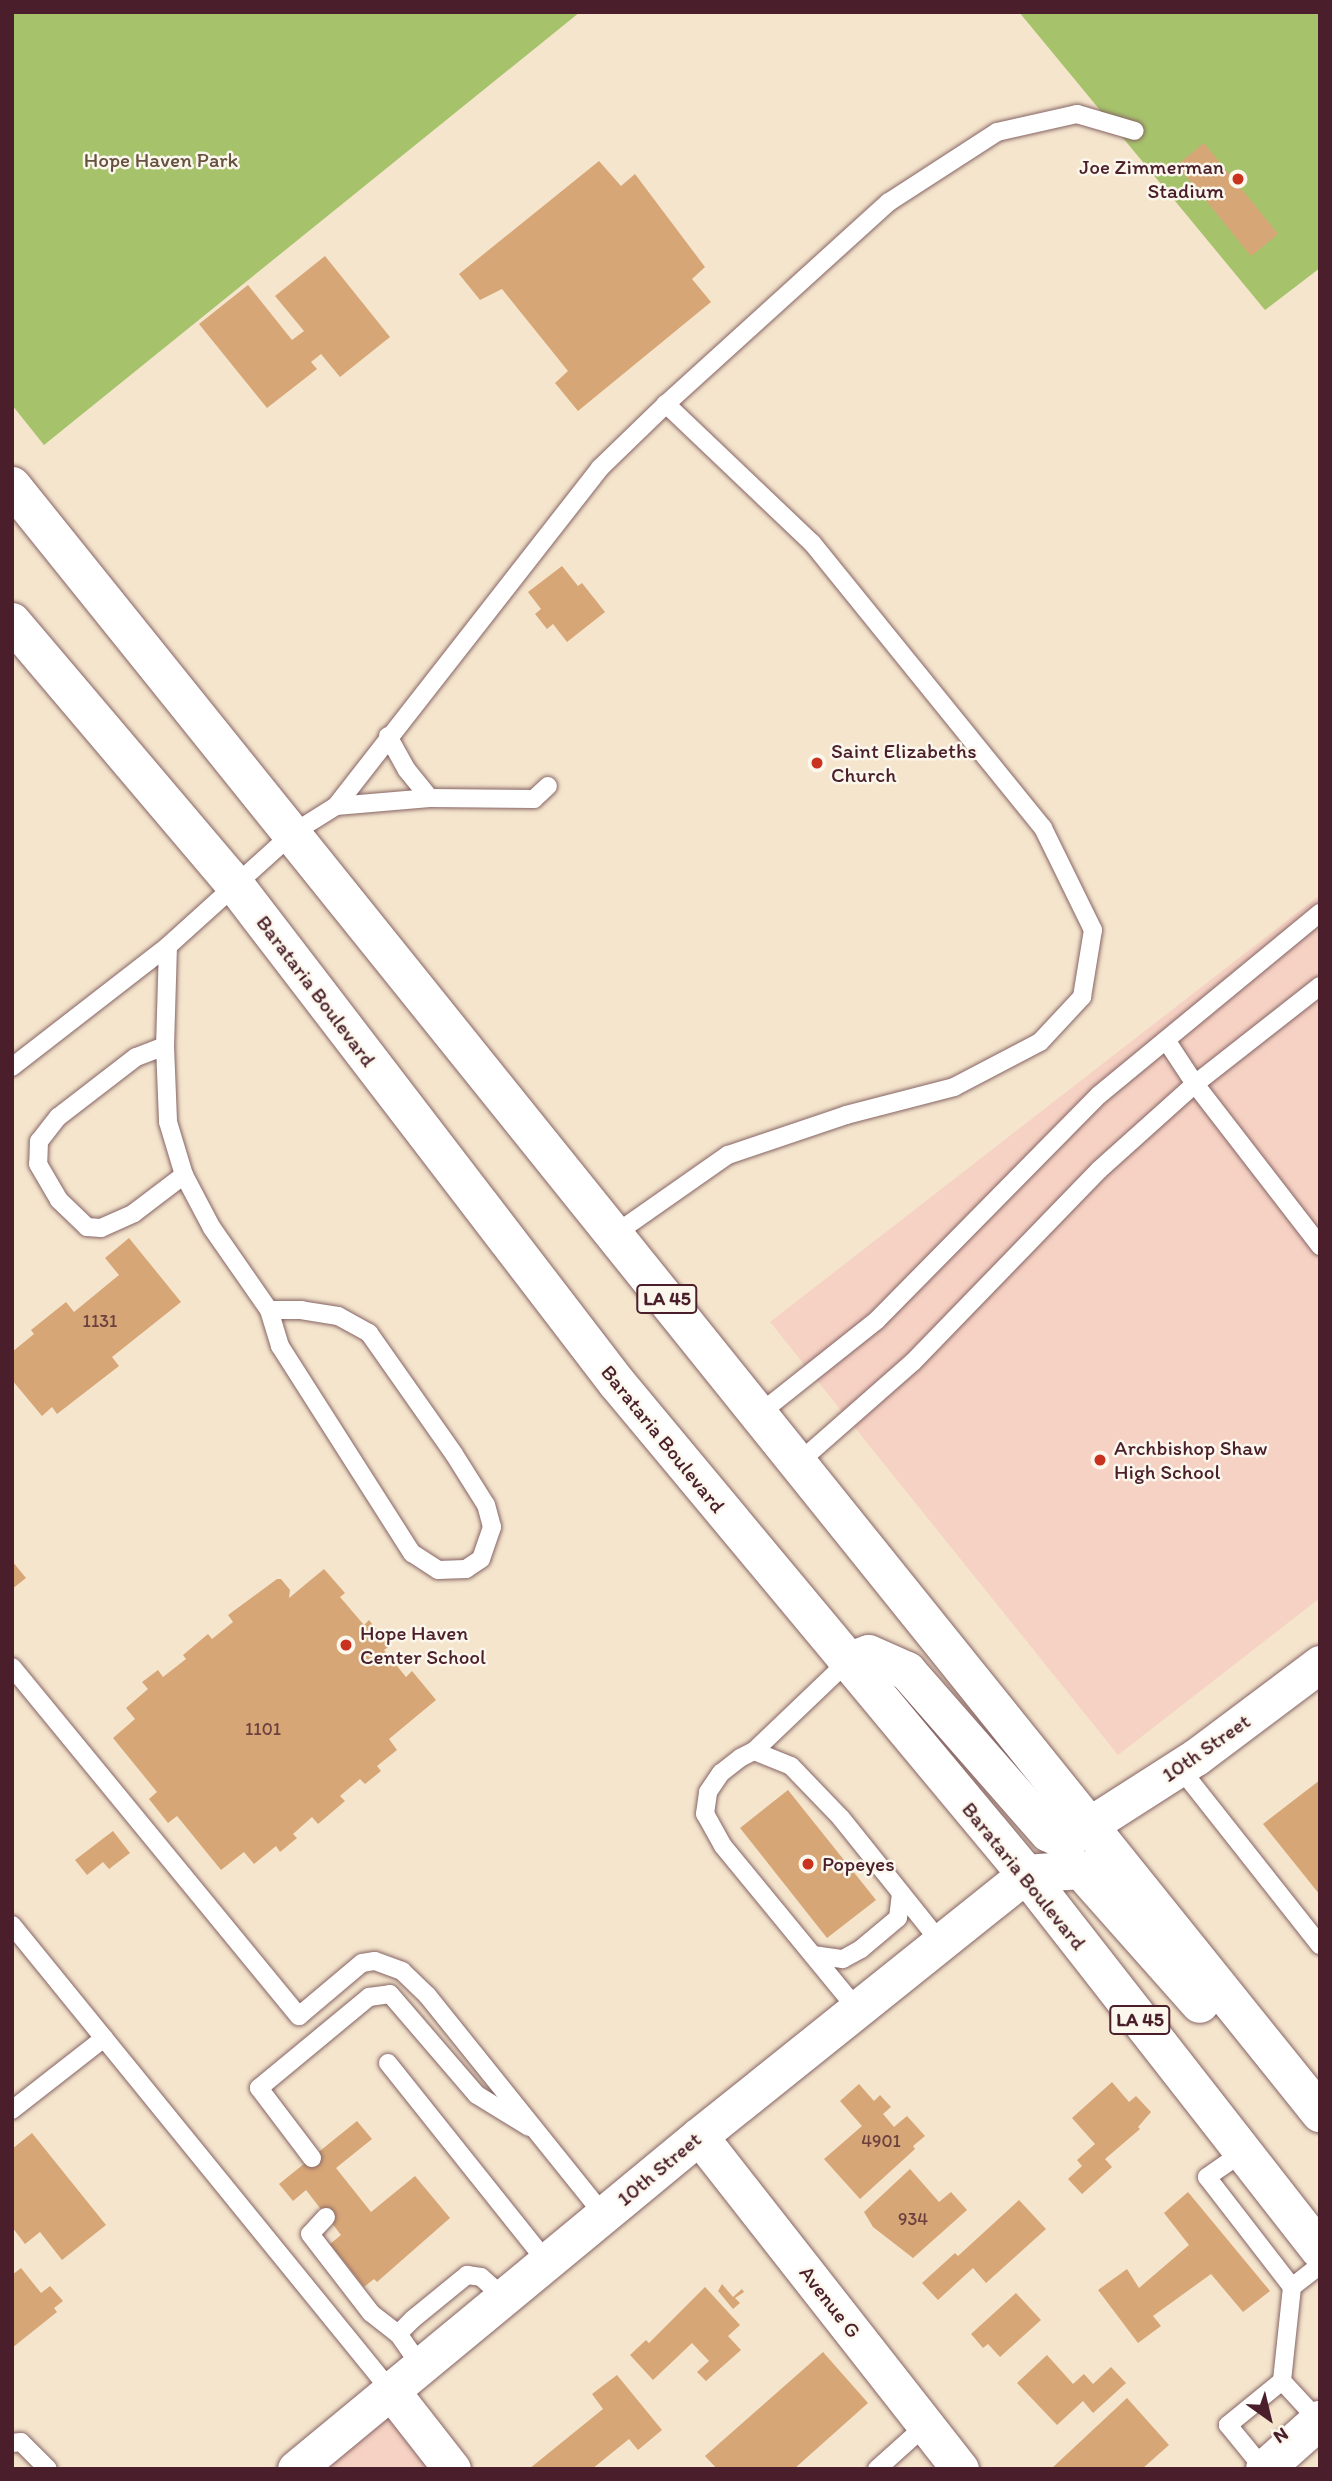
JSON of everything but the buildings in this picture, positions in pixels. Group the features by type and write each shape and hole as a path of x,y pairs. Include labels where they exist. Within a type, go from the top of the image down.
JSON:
{"main road":[{"name":"LA 45","path":"12,486 1320,2113"},
{"name":"Barataria Boulevard","path":"12,622 236,887 617,1384 1026,1874 1320,2250"},
{"path":"847,1662 869,1654 907,1671 1049,1833 1060,1838 1072,1836 1087,1826"},
{"path":"1026,1874 1081,1870 1240,2050 1274,2057"},
{"path":"1264,2469 1319,2420"}],"street":[{"name":"10th Street","path":"1087,1826 1180,1768 1320,1664"},
{"name":"10th Street","path":"296,2469 699,2136 1026,1874"},
{"name":"Avenue G","path":"699,2136 960,2469"},
{"path":"391,2391 452,2469"}],"lane":[{"path":"12,1067 168,946 293,834 336,806 388,736 600,468 666,404 889,202 997,132 1077,114 1135,131"},
{"path":"615,1234 728,1155 846,1115 954,1087 1040,1042 1082,997 1093,930 1044,828 812,543 666,404"},
{"path":"388,736 407,770 430,798"},
{"path":"336,806 430,798 534,800 548,786"},
{"path":"759,1414 877,1320 1099,1095 1320,914"},
{"path":"168,946 165,1046 168,1122 184,1175 212,1228 269,1310 280,1346 412,1553 438,1570 466,1569 481,1559 492,1527 486,1506 454,1454 369,1333 338,1316 302,1310 269,1310"},
{"path":"798,1463 914,1362 1099,1170 1195,1084 1320,986"},
{"path":"1166,1040 1195,1084 1320,1245"},
{"path":"165,1046 136,1057 58,1117 39,1141 38,1164 59,1200 87,1227 101,1228 134,1213 184,1175"},
{"path":"847,1662 754,1751 721,1773 708,1791 705,1814 723,1846 857,2009"},
{"path":"12,1667 299,2016 362,1963 375,1961 402,1971 427,1995 544,2136 604,2215"},
{"path":"754,1751 791,1766 841,1818 941,1942"},
{"path":"1180,1768 1320,1944"},
{"path":"813,1955 843,1959 861,1949 898,1918 901,1893"},
{"path":"12,1925 391,2391"},
{"path":"312,2158 259,2088 369,1997 390,1994 477,2095 544,2136"},
{"path":"12,2110 104,2038"},
{"path":"388,2063 547,2262"},
{"path":"1243,2152 1207,2177 1292,2287 1282,2381 1228,2425 1264,2469"},
{"path":"326,2217 310,2234 371,2313 398,2334 421,2365"},
{"path":"1292,2287 1320,2265"},
{"path":"398,2334 467,2275 481,2277 504,2298"},
{"path":"1282,2381 1319,2420"},
{"path":"877,2469 926,2425"},
{"path":"12,2443 21,2442 48,2469"}],"shaded area":[{"name":"Archbishop Shaw High School","path":"1320,895 1320,1598 1118,1755 770,1322"},
{"path":"392,2410 437,2469 319,2469"}],"green space":[{"name":"Hope Haven Park","path":"12,12 580,12 44,445 12,405"},
{"name":"Joe Zimmerman Stadium","path":"1019,12 1320,12 1320,268 1265,310"}],"place":[{"name":"Joe Zimmerman Stadium","path":"1238,179"},
{"name":"Saint Elizabeths Church","path":"817,763"},
{"name":"Archbishop Shaw High School","path":"1100,1460"},
{"name":"Hope Haven Center School","path":"346,1645"},
{"name":"Popeyes","path":"808,1864"}]}
